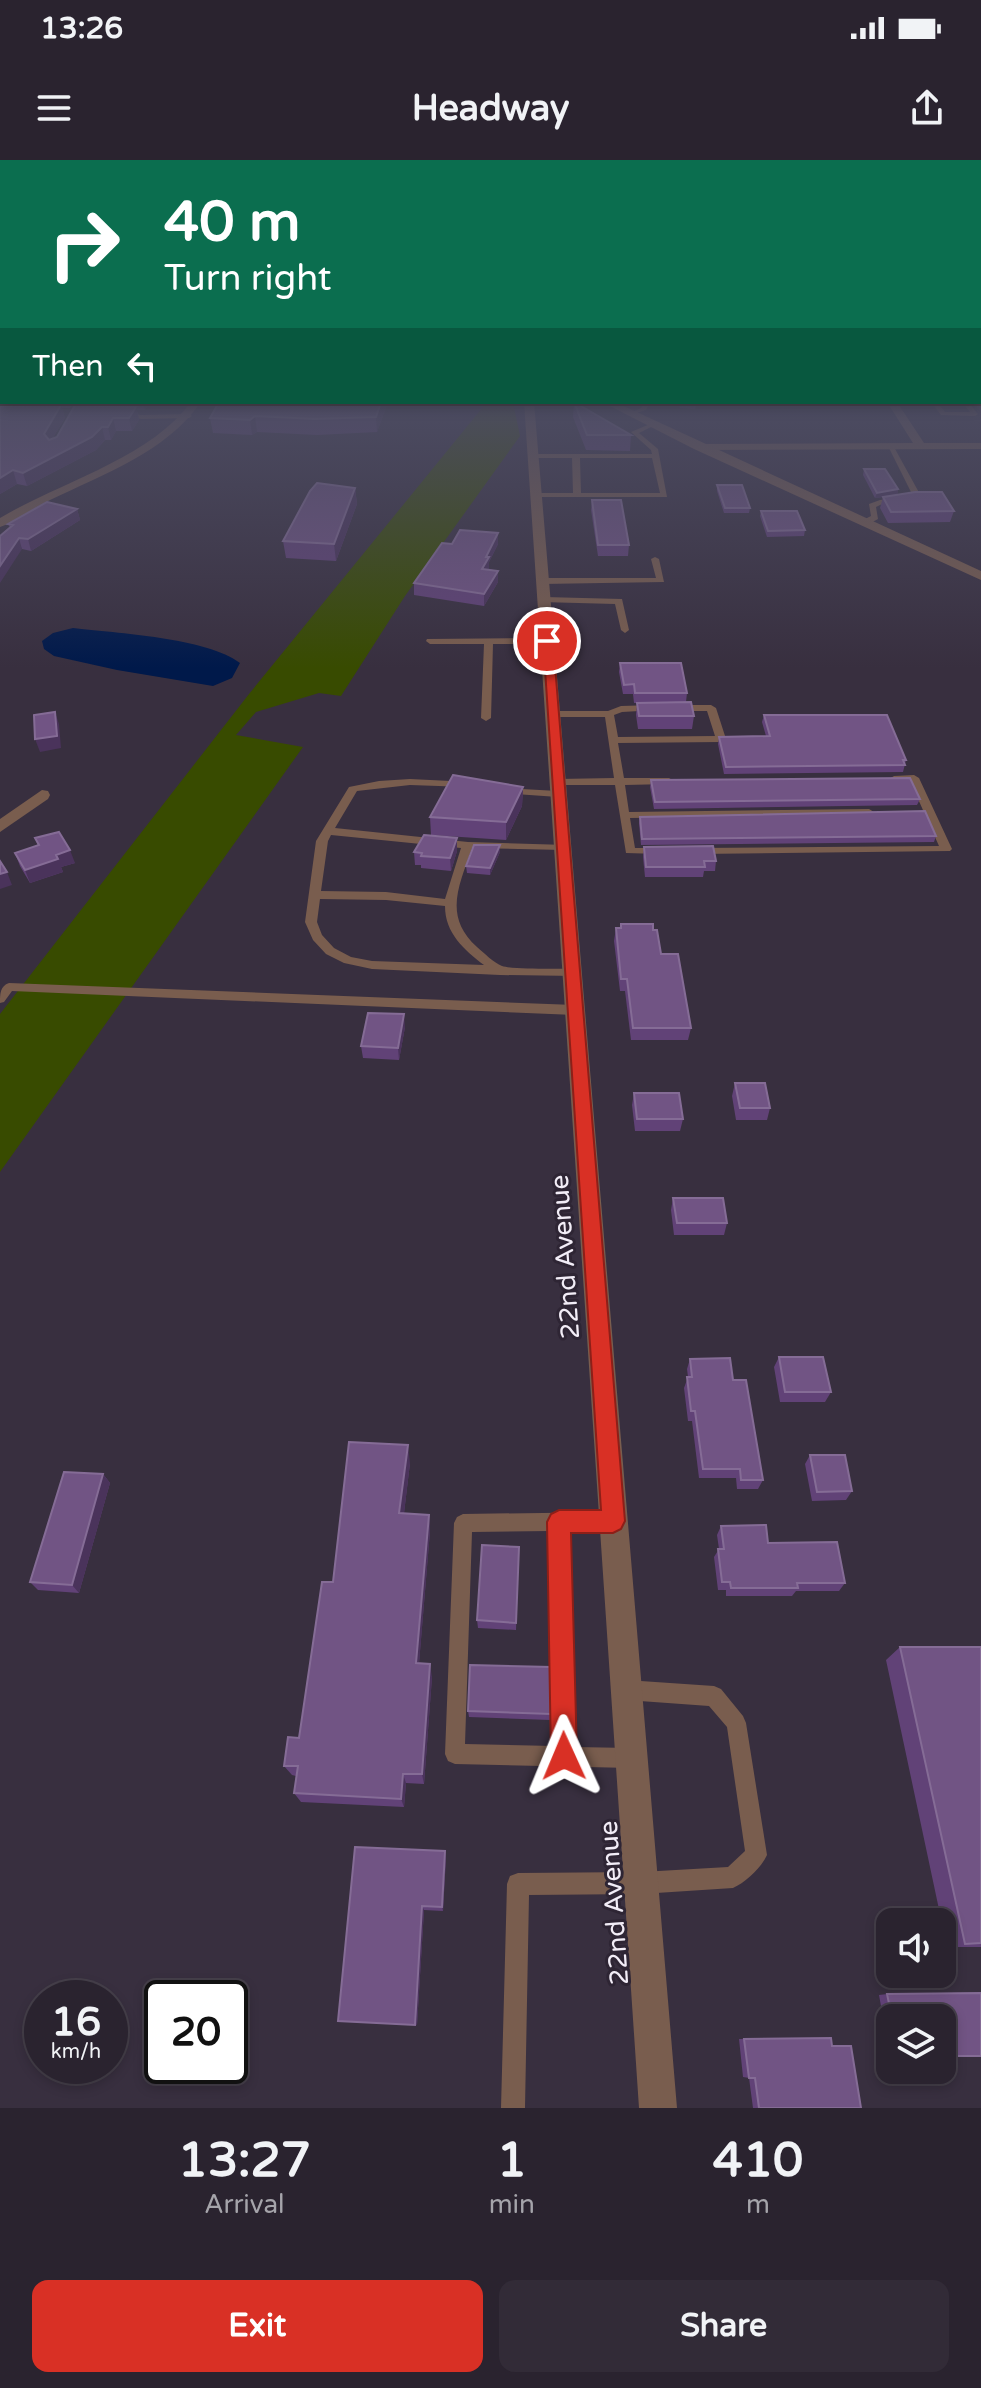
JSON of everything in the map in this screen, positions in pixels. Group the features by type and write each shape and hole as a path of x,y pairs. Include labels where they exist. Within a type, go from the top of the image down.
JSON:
{"street":[{"path":"0,523 18,506 60,487"},
{"name":"22nd Avenue","path":"535,487 658,2108"},
{"path":"785,487 981,576"},
{"path":"0,827 42,795"}],"lane":[{"path":"577,487 577,495"},
{"path":"536,495 664,495 662,487"},
{"path":"864,523 875,517 872,506 880,502 918,498 912,487"},
{"path":"543,591 661,580 655,559"},
{"path":"543,591 619,601 625,630"},
{"path":"430,641 547,641"},
{"path":"486,718 489,641"},
{"path":"553,714 609,714 621,709 711,708 721,739 614,740"},
{"path":"609,714 630,851 946,849 914,778 883,779"},
{"path":"489,788 516,793 621,782 679,781"},
{"path":"476,786 422,783 365,785 353,789 322,841 311,922 317,937 330,951 348,960 372,965 572,973"},
{"path":"913,812 929,811"},
{"path":"625,815 881,812"},
{"path":"328,831 468,845 563,847"},
{"path":"468,845 448,903 453,926 471,951 500,971"},
{"path":"316,895 386,896 448,903"},
{"path":"0,999 9,987 575,1010"},
{"path":"613,1521 463,1523 455,1754 631,1758"},
{"path":"559,1522 564,1756"},
{"path":"513,2108 518,1884 641,1883 733,1877 756,1855 736,1723 714,1696 626,1690"}],"green space":[{"path":"418,487 483,487 405,596 341,696 319,693 256,712 236,735 303,747 0,1172 0,1014 249,694"}],"water":[{"path":"73,628 184,642 240,663 232,678 213,686 117,670 54,656 44,649 42,641 53,633"}],"building":[{"path":"314,487 355,488 334,544 283,541"},
{"path":"718,487 743,487 750,508 725,508"},
{"path":"874,487 898,489 877,493"},
{"path":"942,492 954,511 891,512 883,497"},
{"path":"592,500 621,500 629,545 598,545"},
{"path":"47,502 77,509 28,539 19,538 0,566 0,536 13,525 8,524"},
{"path":"761,511 797,511 805,530 768,531"},
{"path":"460,530 498,533 482,569 498,571 484,594 414,583 442,543 452,544"},
{"path":"620,663 681,663 687,693 635,693 634,684 624,685"},
{"path":"691,702 694,716 639,716 637,703"},
{"path":"55,712 57,736 35,739 34,715"},
{"path":"764,715 887,715 906,760 903,760 905,765 726,767 719,737 770,736"},
{"path":"453,775 523,787 506,822 430,817"},
{"path":"910,778 920,799 655,802 651,780"},
{"path":"925,811 936,836 642,839 640,817"},
{"path":"59,832 70,850 56,855 58,859 25,870 15,853 39,845 35,838"},
{"path":"424,835 457,838 450,858 421,856 422,853 414,852"},
{"path":"474,845 500,845 490,868 466,866"},
{"path":"713,846 716,861 704,861 705,867 646,867 644,847"},
{"path":"0,861 7,872 0,874"},
{"path":"621,924 653,924 661,954 678,954 691,1028 633,1028 627,979 621,979 616,928 621,928"},
{"path":"368,1013 404,1014 398,1048 361,1046"},
{"path":"735,1083 765,1083 770,1108 740,1108"},
{"path":"634,1093 679,1093 683,1119 637,1119"},
{"path":"673,1198 723,1198 727,1223 677,1223"},
{"path":"779,1357 823,1357 831,1392 785,1392"},
{"path":"730,1358 733,1380 746,1380 763,1480 741,1480 740,1469 703,1469 695,1411 691,1411 687,1377 692,1377 690,1359"},
{"path":"349,1442 408,1445 399,1513 429,1515 416,1663 430,1664 422,1774 403,1774 401,1799 294,1793 298,1766 284,1766 288,1737 299,1738 322,1582 333,1582"},
{"path":"810,1455 845,1455 852,1491 817,1492"},
{"path":"64,1472 103,1474 72,1585 30,1582"},
{"path":"766,1525 768,1543 837,1542 845,1583 797,1583 798,1588 731,1588 730,1582 722,1582 718,1549 724,1549 721,1526"},
{"path":"482,1545 519,1547 516,1623 477,1620"},
{"path":"900,1647 981,1647 981,1943 965,1944"},
{"path":"470,1665 551,1667 551,1714 468,1711"},
{"path":"355,1847 445,1851 442,1907 422,1906 415,2025 338,2021"},
{"path":"981,1993 981,2056 956,2056 956,2004 889,2004 887,1994"},
{"path":"831,2038 832,2046 851,2046 861,2108 759,2108 755,2078 749,2078 744,2039"}],"route":[{"path":"547,641 613,1521 559,1522 564,1756"}]}
